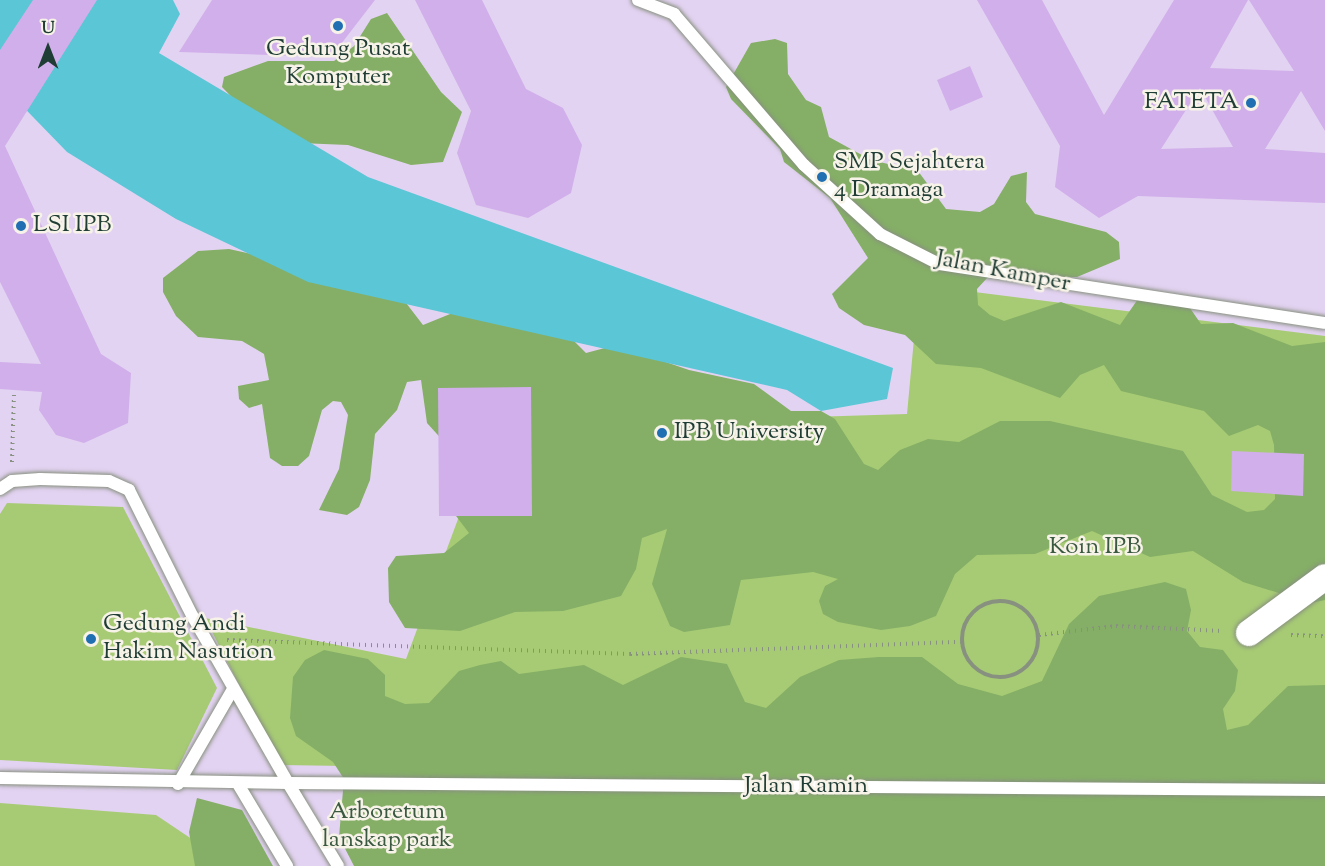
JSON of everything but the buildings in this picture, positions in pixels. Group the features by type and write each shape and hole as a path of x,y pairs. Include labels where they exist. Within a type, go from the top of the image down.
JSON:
{"street":[{"path":"1249,633 1325,577"}],"lane":[{"name":"Jalan Kamper","path":"639,0 674,14 804,165 880,234 939,264 1325,323"},
{"path":"0,489 12,481 109,482 129,490 206,640 338,866"},
{"path":"178,784 234,689"},
{"name":"Jalan Ramin","path":"0,778 178,784 1325,790"},
{"path":"238,784 287,866"}],"path":[{"path":"12,481 14,395"},
{"path":"1008,601 1029,613 1039,635 1034,658 1016,674 992,676 971,664 961,642 967,619 984,603 1008,601"},
{"path":"1039,635 1116,626 1325,636"},
{"path":"206,640 630,654 961,642"}],"shaded area":[{"name":"IPB University","path":"0,0 1325,0 1325,866 0,866"}],"green space":[{"path":"387,13 441,92 462,112 443,162 411,165 348,145 275,142 222,87 224,77 268,61 334,61 354,46 371,19"},
{"path":"775,39 787,43 788,74 806,100 821,107 829,137 871,160 918,171 946,209 980,212 994,204 1011,176 1027,172 1026,202 1035,214 1106,232 1119,242 1120,259 1077,277 988,277 977,289 978,305 990,315 1004,321 1061,302 1120,325 1138,299 1183,298 1201,324 1233,323 1292,346 1325,342 1325,600 1311,603 1243,582 1193,551 1150,557 1092,531 1035,554 977,555 955,574 936,616 910,626 881,630 838,622 823,614 819,601 825,586 838,579 813,572 741,580 730,625 684,632 670,626 652,584 667,529 642,538 636,569 621,596 563,611 515,612 460,631 405,628 389,602 388,568 396,556 444,553 469,533 453,512 446,444 427,423 421,380 407,382 397,410 375,434 370,480 359,507 347,515 319,510 339,469 348,415 341,402 333,401 322,410 309,456 298,466 282,466 270,458 262,404 249,408 239,399 238,386 269,380 264,354 242,341 198,337 176,316 163,292 163,278 198,251 229,249 393,286 423,325 455,312 574,341 586,353 616,345 689,370 754,384 791,411 821,411 835,419 864,464 878,470 900,450 928,439 959,442 1000,421 1050,421 1183,451 1212,495 1247,512 1264,510 1275,499 1274,445 1270,431 1258,425 1229,436 1204,411 1121,391 1104,365 1080,375 1060,398 981,368 936,364 905,335 864,325 839,308 832,294 868,258 830,198 784,162 780,149 731,99 726,87 751,43"},
{"name":"Koin IPB","path":"919,285 1325,336 1325,781 280,765 205,618 406,659 519,355 748,419 907,414"},
{"path":"7,503 123,507 217,688 177,770 0,760 0,514"},
{"name":"Arboretum lanskap park","path":"1165,582 1186,589 1191,610 1187,631 1200,647 1223,650 1238,670 1235,691 1223,709 1227,730 1248,725 1288,686 1325,685 1325,866 354,866 339,837 344,779 333,762 296,736 290,718 293,677 305,660 324,650 368,659 385,675 385,696 405,704 429,703 459,671 501,661 519,674 584,665 623,685 681,657 727,664 745,702 766,708 800,677 839,660 879,657 922,657 958,684 1002,696 1042,681 1069,624 1099,596"},
{"path":"197,798 242,810 273,866 195,866 189,832"},
{"path":"0,803 156,815 232,866 0,866"}],"water":[{"path":"0,0 173,0 180,14 159,53 368,177 893,368 887,399 821,411 787,390 308,282 176,219 67,152 0,83"}],"place":[{"name":"Gedung Pusat Komputer","path":"338,26"},
{"name":"FATETA","path":"1251,103"},
{"name":"SMP Sejahtera 4 Dramaga","path":"822,177"},
{"name":"LSI IPB","path":"21,226"},
{"name":"IPB University","path":"662,433"},
{"name":"Gedung Andi Hakim Nasution","path":"91,639"}]}
